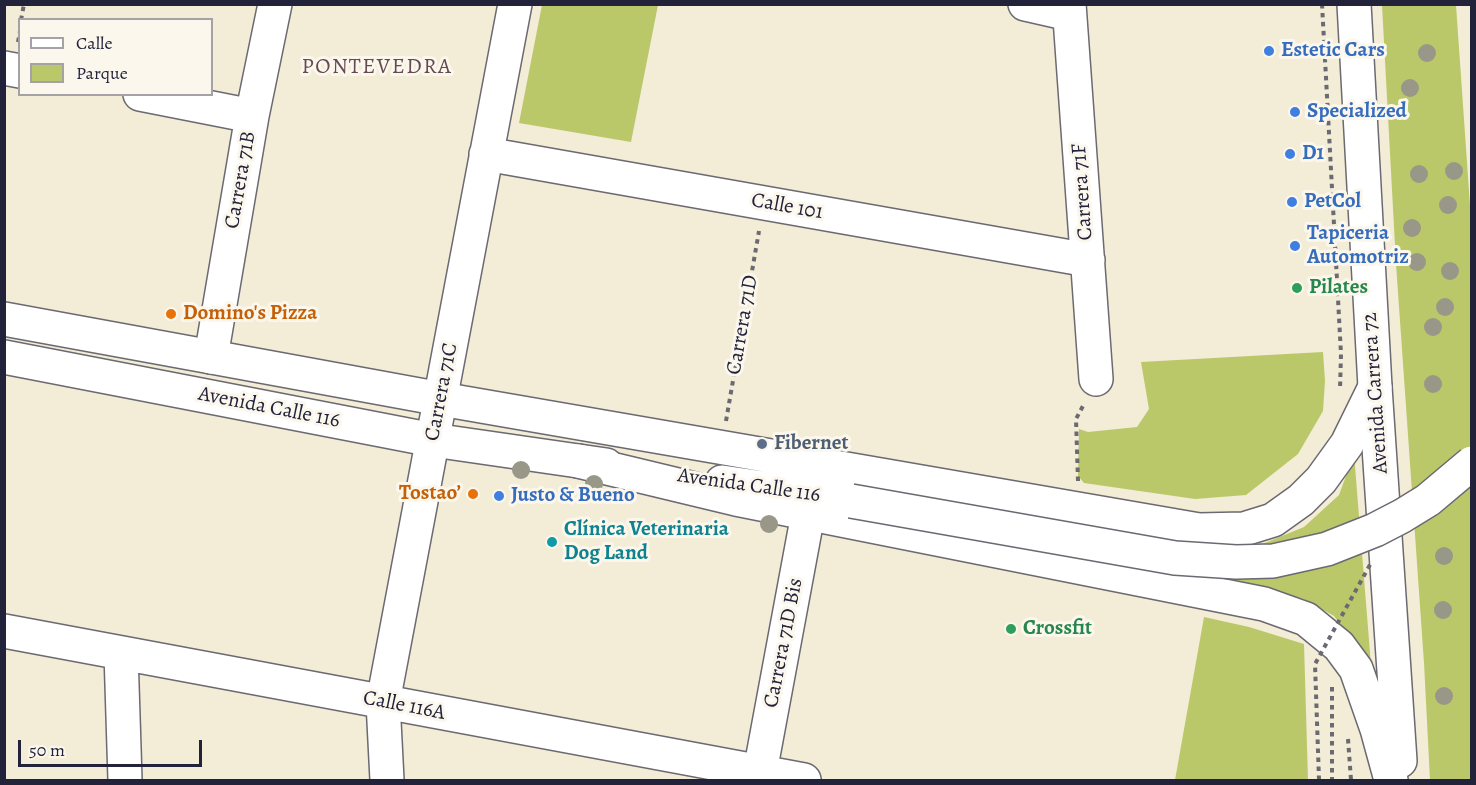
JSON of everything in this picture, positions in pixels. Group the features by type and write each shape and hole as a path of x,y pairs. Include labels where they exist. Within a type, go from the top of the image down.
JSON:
{"main road":[{"name":"Carrera 71B","path":"211,357 252,116 275,4"},
{"name":"Carrera 71C","path":"387,780 383,702 515,4"},
{"path":"1025,4 1069,9"},
{"name":"Avenida Carrera 72","path":"1354,4 1375,387 1402,780"},
{"name":"Carrera 71F","path":"1069,9 1096,379"},
{"path":"150,96 252,116"},
{"name":"Calle 101","path":"486,154 1088,260"},
{"name":"Avenida Calle 116","path":"4,319 441,399 1199,530 1244,529 1273,520 1301,500 1321,480 1347,444 1375,387"},
{"name":"Avenida Calle 116","path":"4,357 433,440 851,501 1175,558 1236,562 1273,561 1328,549 1402,516 1428,500 1472,463"},
{"path":"578,461 736,499 1264,604 1306,619 1339,646 1356,669 1377,729 1391,780"},
{"name":"Carrera 71D Bis","path":"760,772 808,514"},
{"name":"Calle 116A","path":"4,631 383,702 647,766 760,772 804,780"},
{"path":"121,653 125,780"}],"path":[{"path":"1322,4 1341,354 1340,396"},
{"name":"Carrera 71D","path":"721,447 764,203"},
{"path":"1080,509 1076,419 1096,379"},
{"path":"1319,780 1315,664 1372,559"},
{"path":"1315,644 1330,656"},
{"path":"1330,687 1332,780"},
{"path":"1348,734 1351,780"}],"green space":[{"path":"542,5 658,5 631,142 519,123"},
{"path":"1382,5 1456,5 1472,234 1471,780 1430,780 1396,264"},
{"path":"1323,352 1325,381 1323,411 1298,454 1246,495 1195,499 1084,483 1078,476 1079,429 1088,432 1137,427 1149,409 1141,362"},
{"path":"1354,454 1371,665 1334,616 1304,599 1263,588 1128,563 1260,545 1304,527 1339,495"},
{"path":"1204,617 1249,627 1304,644 1308,780 1175,780"}],"place":[{"name":"Estetic Cars","path":"1269,51"},
{"name":"Specialized","path":"1295,112"},
{"name":"D1","path":"1290,154"},
{"name":"PetCol","path":"1292,202"},
{"name":"Tapiceria Automotriz","path":"1295,246"},
{"name":"Pilates","path":"1297,288"},
{"name":"Domino's Pizza","path":"171,314"},
{"name":"Fibernet","path":"762,444"},
{"name":"Tostao’","path":"473,494"},
{"name":"Justo & Bueno","path":"499,496"},
{"name":"Clínica Veterinaria Dog Land","path":"552,542"},
{"name":"Crossfit","path":"1011,629"}],"district":[{"name":"PONTEVEDRA","path":"377,68"}]}
